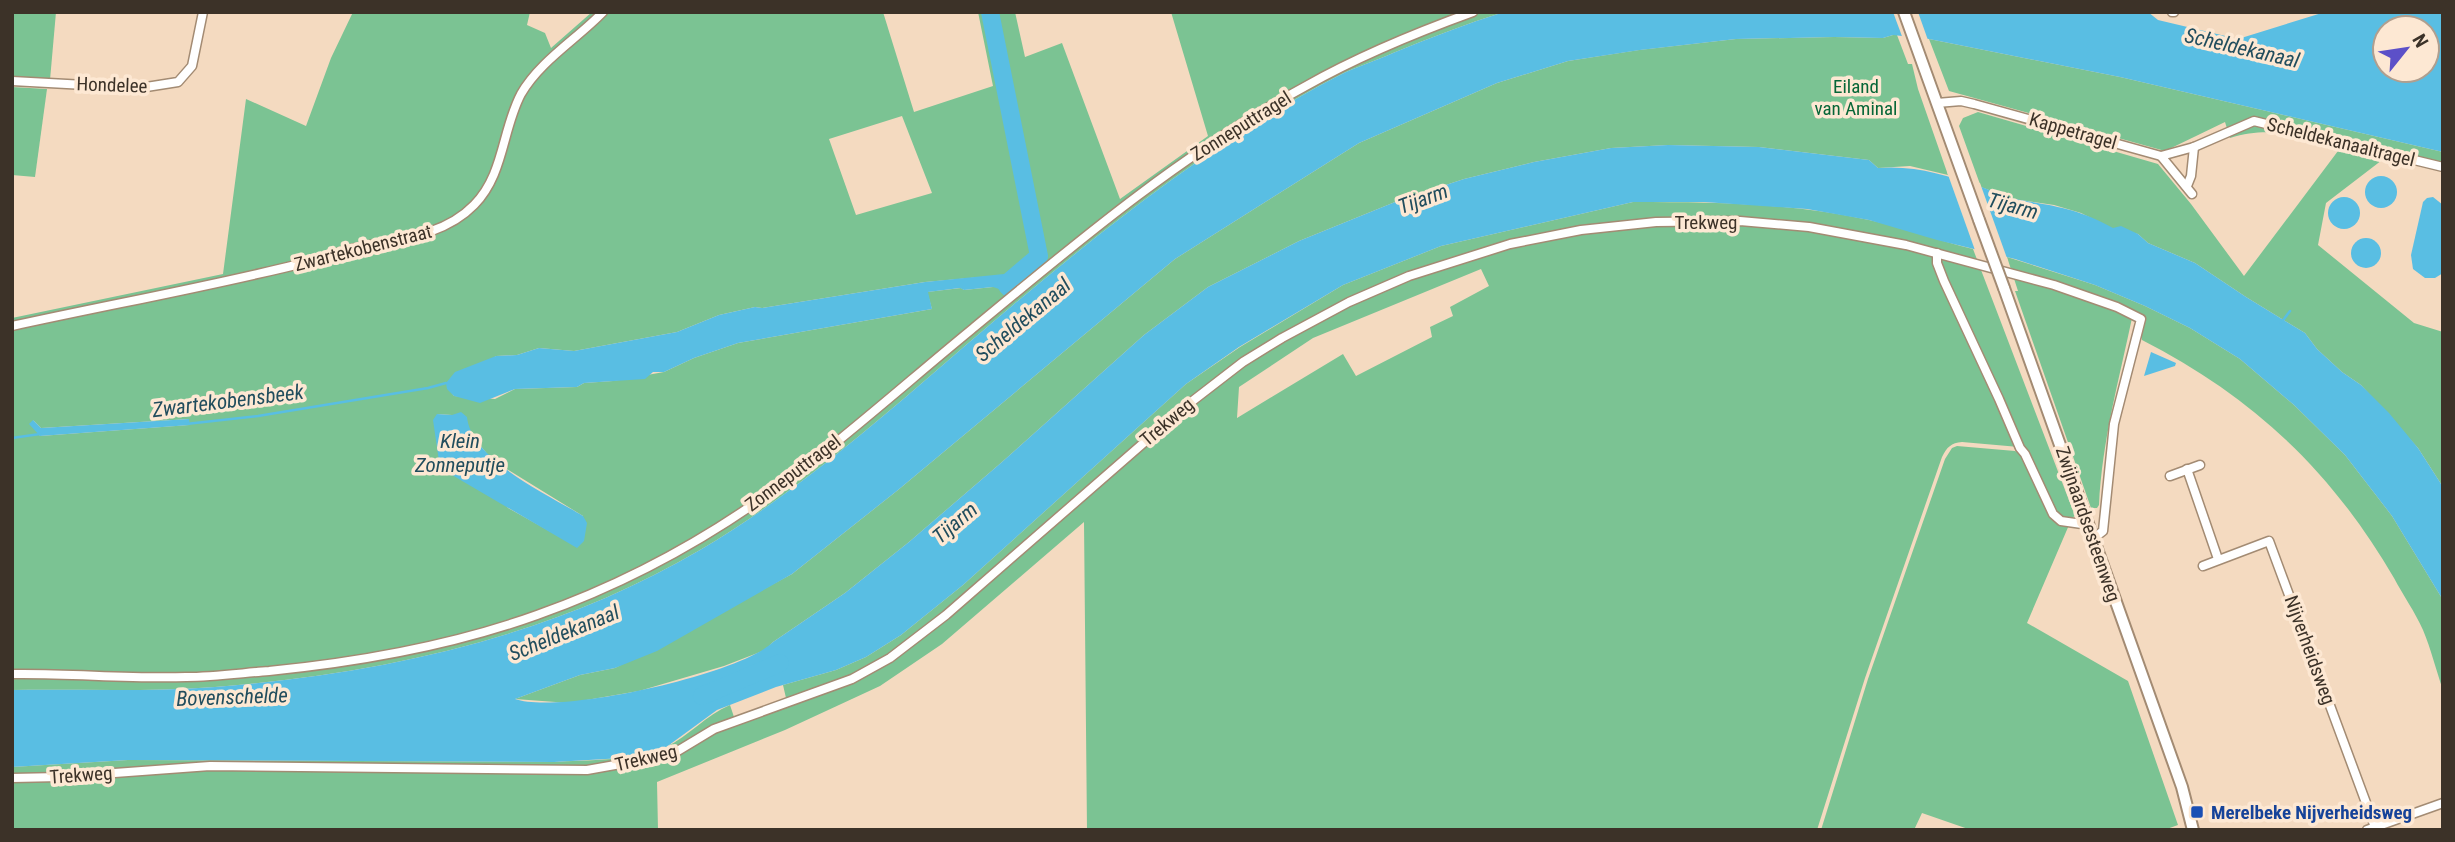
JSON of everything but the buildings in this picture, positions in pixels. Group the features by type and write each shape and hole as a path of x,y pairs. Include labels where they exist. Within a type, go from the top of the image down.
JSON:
{"main road":[{"name":"Zwijnaardsesteenweg","path":"1905,12 2182,787 2193,830"}],"street":[{"name":"Hondelee","path":"12,80 140,88 178,82 192,66 203,12"},
{"name":"Zwartekobenstraat","path":"12,326 225,282 315,261 374,243 426,235 447,226 474,206 493,178 510,121 523,90 552,58 603,12"},
{"name":"Zonneputtragel","path":"12,674 186,677 343,662 429,646 492,630 538,615 611,584 703,536 775,490 1076,244 1203,149 1280,100 1340,67 1473,12"},
{"name":"Kappetragel","path":"1937,103 1974,103 2161,156"},
{"name":"Scheldekanaaltragel","path":"2161,156 2194,147 2254,121 2443,167"},
{"path":"2161,156 2189,190 2194,147"},
{"name":"Trekweg","path":"12,778 210,766 587,769 671,755 714,729 852,679 890,657 946,615 1128,455 1216,382 1243,362 1306,325 1349,302 1409,276 1510,244 1589,229 1656,222 1740,221 1845,232 1937,253 2092,297 2141,319 2114,424 2103,531 2094,538"},
{"path":"1937,253 1937,263 1944,281 2053,514 2061,521 2089,526"},
{"path":"2170,476 2200,465"},
{"path":"2187,469 2218,559"},
{"name":"Nijverheidsweg","path":"2203,566 2269,541 2371,828 2443,803"}],"green space":[{"path":"12,12 56,12 50,80 12,77"},
{"path":"353,12 530,12 527,25 545,33 551,48 592,12 883,12 914,112 993,86 978,12 1015,12 1025,57 1062,43 1120,199 1208,136 1171,12 1504,12 1345,73 1252,125 1129,211 1013,305 862,434 783,495 700,550 644,580 586,606 526,628 466,646 342,672 190,689 12,690 12,318 223,274 246,99 306,126 331,58","holes":["902,116 932,193 856,215 829,139","1004,275 993,287 927,292 932,309 738,343 664,372 584,383 577,387 515,389 495,399 454,396 451,392 496,356 517,355 539,348 574,351 677,332 719,315 755,307 925,282","437,414 452,415 492,460 583,516 578,547 508,508","189,419 189,425 40,436 33,420 41,428"]},
{"name":"Eiland van Aminal","path":"1897,35 1908,64 1912,64 1948,175 1910,166 1878,168 1869,160 1759,147 1668,145 1611,148 1534,162 1464,179 1400,200 1299,241 1208,287 1144,335 909,542 845,593 765,650 724,666 639,691 569,703 515,699 580,675 615,668 792,574 898,490 1175,259 1359,143 1497,83 1568,61 1736,39 1883,38"},
{"path":"1929,39 2120,77 2443,152 2443,171 2386,157 2326,203 2318,245 2414,323 2443,332 2443,487 2418,448 2361,385 2317,349 2305,333 2195,263 2148,243 2138,234 2113,229 2081,213 2054,205 2013,199 1981,187 1959,126 1963,118 1978,112 2158,164 2244,276 2341,147 2273,132 2230,138 2225,122 2165,151 1949,91"},
{"path":"12,87 47,89 35,177 12,175"},
{"path":"1633,202 1663,202 1752,205 1840,214 1973,249 2075,516 2070,519 2060,518 2019,447 1962,442 1948,448 1942,457 1865,678 1817,830 1087,830 1084,522 942,644 880,686 785,730 657,782 658,830 12,830 12,767 128,760 554,762 612,759 655,752 730,705 734,717 786,698 783,685 836,670 866,657 901,635 963,585 1186,384 1240,347 1343,285 1441,246","holes":["1481,269 1489,286 1450,307 1453,316 1430,327 1432,337 1356,376 1343,354 1237,418 1239,387 1313,338"]},
{"path":"2007,257 2095,285 2190,328 2240,359 2294,405 2345,455 2392,516 2443,600 2443,690 2426,637 2416,617 2370,539 2344,503 2316,470 2254,412 2182,362 2142,340 2139,320 2132,318 2107,434 2099,505 2097,508 2091,508 2015,291 2018,291"},
{"path":"1957,446 2015,451 2020,454 2052,518 2056,522 2069,525 2027,623 2128,681 2178,825 2164,830 1971,830 1922,813 1914,830 1821,830 1868,679 1945,459 1952,448"}],"water":[{"path":"1504,12 2148,12 2158,20 2238,39 2325,12 2443,12 2443,152 2120,77 1929,39 1893,35 1883,38 1736,39 1568,61 1497,83 1359,143 1175,259 898,490 792,574 657,651 615,668 580,675 515,699 537,702 569,701 608,696 689,678 755,654 845,593 909,542 1144,335 1208,287 1299,241 1400,200 1464,179 1534,162 1611,148 1668,145 1759,147 1869,160 1878,168 1930,172 2010,198 2076,212 2113,228 2121,226 2138,234 2148,243 2195,263 2305,333 2317,349 2361,385 2389,413 2418,448 2443,487 2443,600 2392,516 2345,455 2294,405 2240,359 2190,328 2095,285 2015,259 1869,220 1807,209 1704,202 1633,202 1441,246 1343,285 1239,347 1186,384 963,585 901,635 866,657 836,670 776,687 717,710 665,748 623,758 554,762 128,760 12,767 12,690 190,689 342,672 466,646 526,628 586,606 644,580 700,550 823,465 1090,242 1211,153 1252,125 1345,73"},
{"path":"2381,176 2392,181 2397,192 2392,203 2381,208 2370,203 2365,192 2370,181"},
{"path":"2344,197 2355,202 2360,213 2355,224 2344,229 2333,224 2328,213 2333,202"},
{"path":"2433,197 2443,205 2443,273 2435,278 2425,278 2413,269 2411,255 2423,202"},
{"path":"2366,238 2377,242 2381,253 2377,264 2366,268 2355,264 2351,253 2355,242"},
{"path":"1004,274 1006,284 999,289 960,288 928,292 932,309 738,343 664,372 653,372 645,379 584,383 577,387 515,389 480,403 454,396 447,389 446,383 455,372 496,356 517,355 539,348 574,351 677,332 719,315 755,307 925,282"},
{"path":"2151,352 2176,363 2175,366 2144,376"},
{"name":"Klein Zonneputje","path":"461,412 467,417 472,433 482,448 496,462 532,487 583,516 587,523 584,541 577,548 440,468 433,420 437,414 452,415"},
{"path":"189,419 190,425 40,436 29,424 33,420 41,428"}],"pier":[{"path":"1893,12 1918,12 1929,43 1903,39"},
{"path":"1947,172 1980,183 2008,261 1976,253"}],"waterway":[{"path":"990,12 1039,256 1006,284 1008,287"},
{"path":"2281,323 2290,311"},
{"name":"Zwartekobensbeek","path":"186,424 258,416 446,383"},
{"name":"Zwartekobensbeek","path":"12,438 40,434"},
{"name":"Tijarm","path":"702,696 780,663"}],"place":[{"name":"Merelbeke Nijverheidsweg","path":"2197,812"}],"water label":[{"name":"Scheldekanaal","path":"2242,48"},
{"name":"Scheldekanaal","path":"1023,320"},
{"name":"Scheldekanaal","path":"564,633"},
{"name":"Bovenschelde","path":"232,697"}]}
